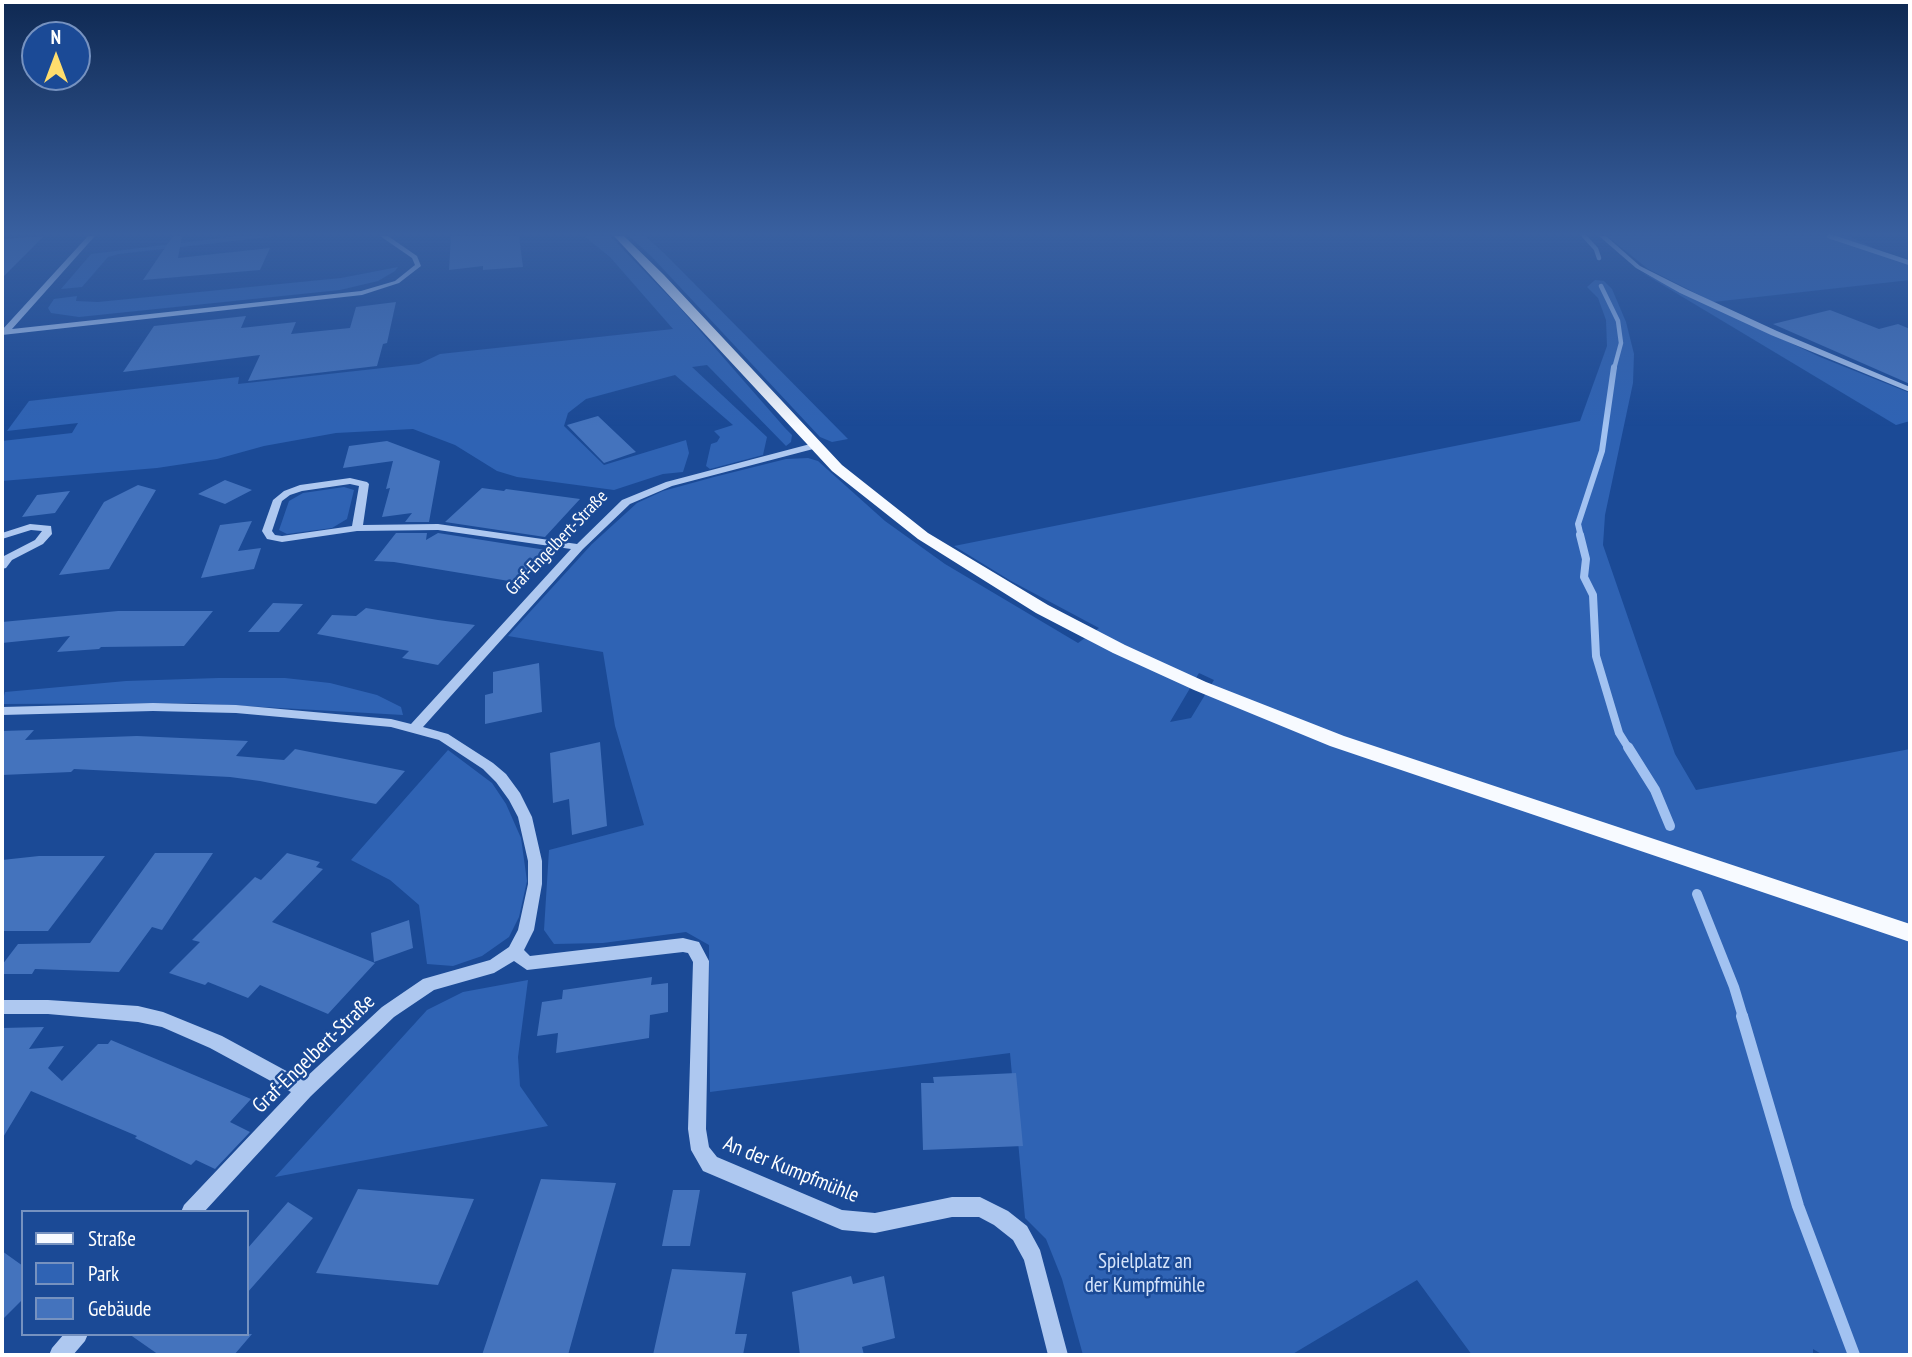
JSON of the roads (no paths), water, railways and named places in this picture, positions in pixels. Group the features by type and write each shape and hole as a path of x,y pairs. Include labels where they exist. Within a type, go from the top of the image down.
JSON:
{"main road":[{"path":"680,299 815,448 878,503 970,567 1042,610 1200,686 1337,741 1910,933"}],"street":[{"path":"3,333 34,299"},
{"path":"3,333 311,299"},
{"path":"1701,299 1910,390"},
{"name":"Graf-Engelbert-Straße","path":"415,728 614,512 650,491 815,448"},
{"path":"357,528 364,484 350,481 300,488 287,493 278,500 267,531 271,537 282,539 357,528 438,527 579,547"},
{"path":"2,536 30,527 47,528 47,534 39,542 4,559"},
{"path":"2,711 153,707 236,709 391,723 443,737 488,766 501,778 525,817 534,852 535,884 526,930 515,952"},
{"name":"An der Kumpfmühle","path":"515,952 527,962 693,947 701,961 697,1129 700,1150 709,1164 842,1220 875,1223 952,1208 980,1208 1001,1217 1020,1233 1034,1257 1059,1355"},
{"name":"Graf-Engelbert-Straße","path":"196,1206 305,1090 388,1012 429,984 494,966 515,952"},
{"path":"2,1007 88,1010 163,1020 216,1042 305,1090"},
{"path":"59,1355 76,1336"}],"waterway":[{"path":"1607,299 1618,321 1621,343 1614,369"},
{"path":"1581,537 1578,524 1602,451 1614,367"},
{"path":"1580,535 1586,559 1584,577 1593,595 1596,656 1619,733 1629,749"},
{"path":"1628,747 1655,790 1670,826"},
{"path":"1697,894 1743,1017"},
{"path":"1742,1016 1798,1206 1854,1355"}],"park label":[{"name":"Spielplatz an der Kumpfmühle","path":"1145,1274"}]}
